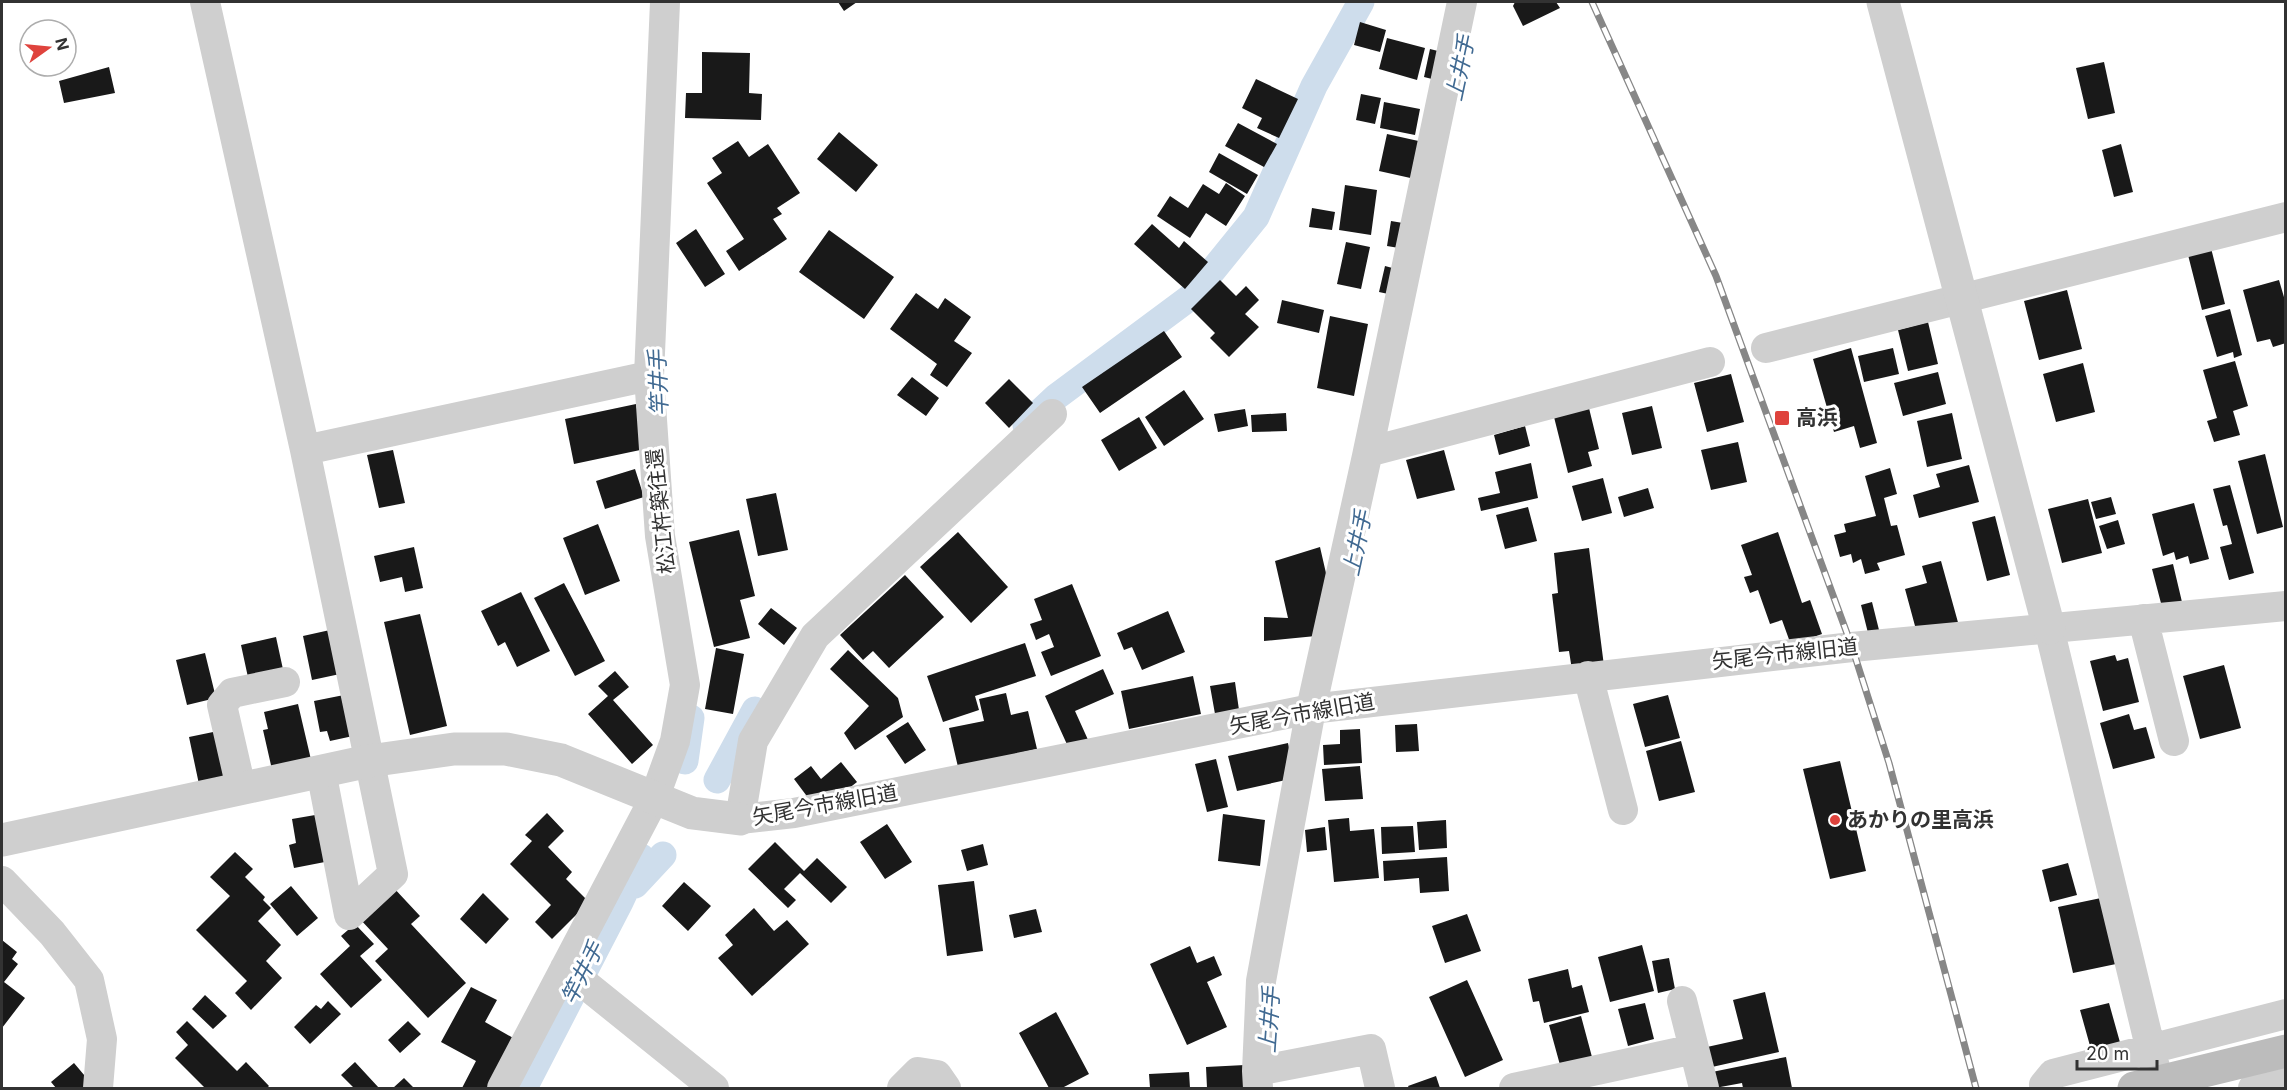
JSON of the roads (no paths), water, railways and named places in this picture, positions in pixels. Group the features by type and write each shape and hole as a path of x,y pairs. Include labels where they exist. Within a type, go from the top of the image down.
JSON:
{"main road":[{"path":"2134,1089 2286,1050"}],"street":[{"path":"205,2 305,450 393,874 349,915 321,771"},
{"name":"松江杵築往還","path":"654,799 675,741 685,685 660,536 649,376 665,2"},
{"path":"1380,1089 1371,1049 1257,1080 1261,981 1311,709 1368,452 1462,2"},
{"path":"1883,2 2049,628 2160,1089"},
{"path":"1766,348 2286,217"},
{"path":"1368,452 1710,362"},
{"path":"305,450 649,376"},
{"path":"740,819 753,741 815,636 1052,414"},
{"name":"矢尾今市線旧道","path":"2,840 369,760 453,749 506,749 561,760 692,813 740,819 794,813 1311,709 1841,648 2286,606"},
{"path":"2143,619 2174,741"},
{"path":"1588,676 1623,810"},
{"path":"242,788 222,705 232,693 285,682"},
{"path":"502,1089 654,799"},
{"path":"2,881 52,933 89,980 102,1039 98,1089"},
{"path":"565,968 714,1089"},
{"path":"1682,1001 1704,1089"},
{"path":"2045,1089 2044,1085 2053,1074 2286,1014"},
{"path":"1514,1089 1694,1049"},
{"path":"902,1089 918,1072 937,1075 946,1089"},
{"path":"2253,1089 2286,1080"}],"waterway":[{"path":"1026,425 1056,397 1192,296 1256,217 1314,86 1361,2"},
{"path":"717,780 755,710"},
{"name":"竿井手","path":"685,761 691,718"},
{"path":"635,885 663,855"},
{"name":"竿井手","path":"524,1088 641,857"}],"railway":[{"path":"1592,2 1716,276 1852,647 1889,763 1976,1088"}],"place":[{"name":"高浜","path":"1782,418"},
{"name":"あかりの里高浜","path":"1835,820"}],"water label":[{"name":"上井手","path":"1460,68"},
{"name":"上井手","path":"1357,543"},
{"name":"上井手","path":"1269,1020"}]}
